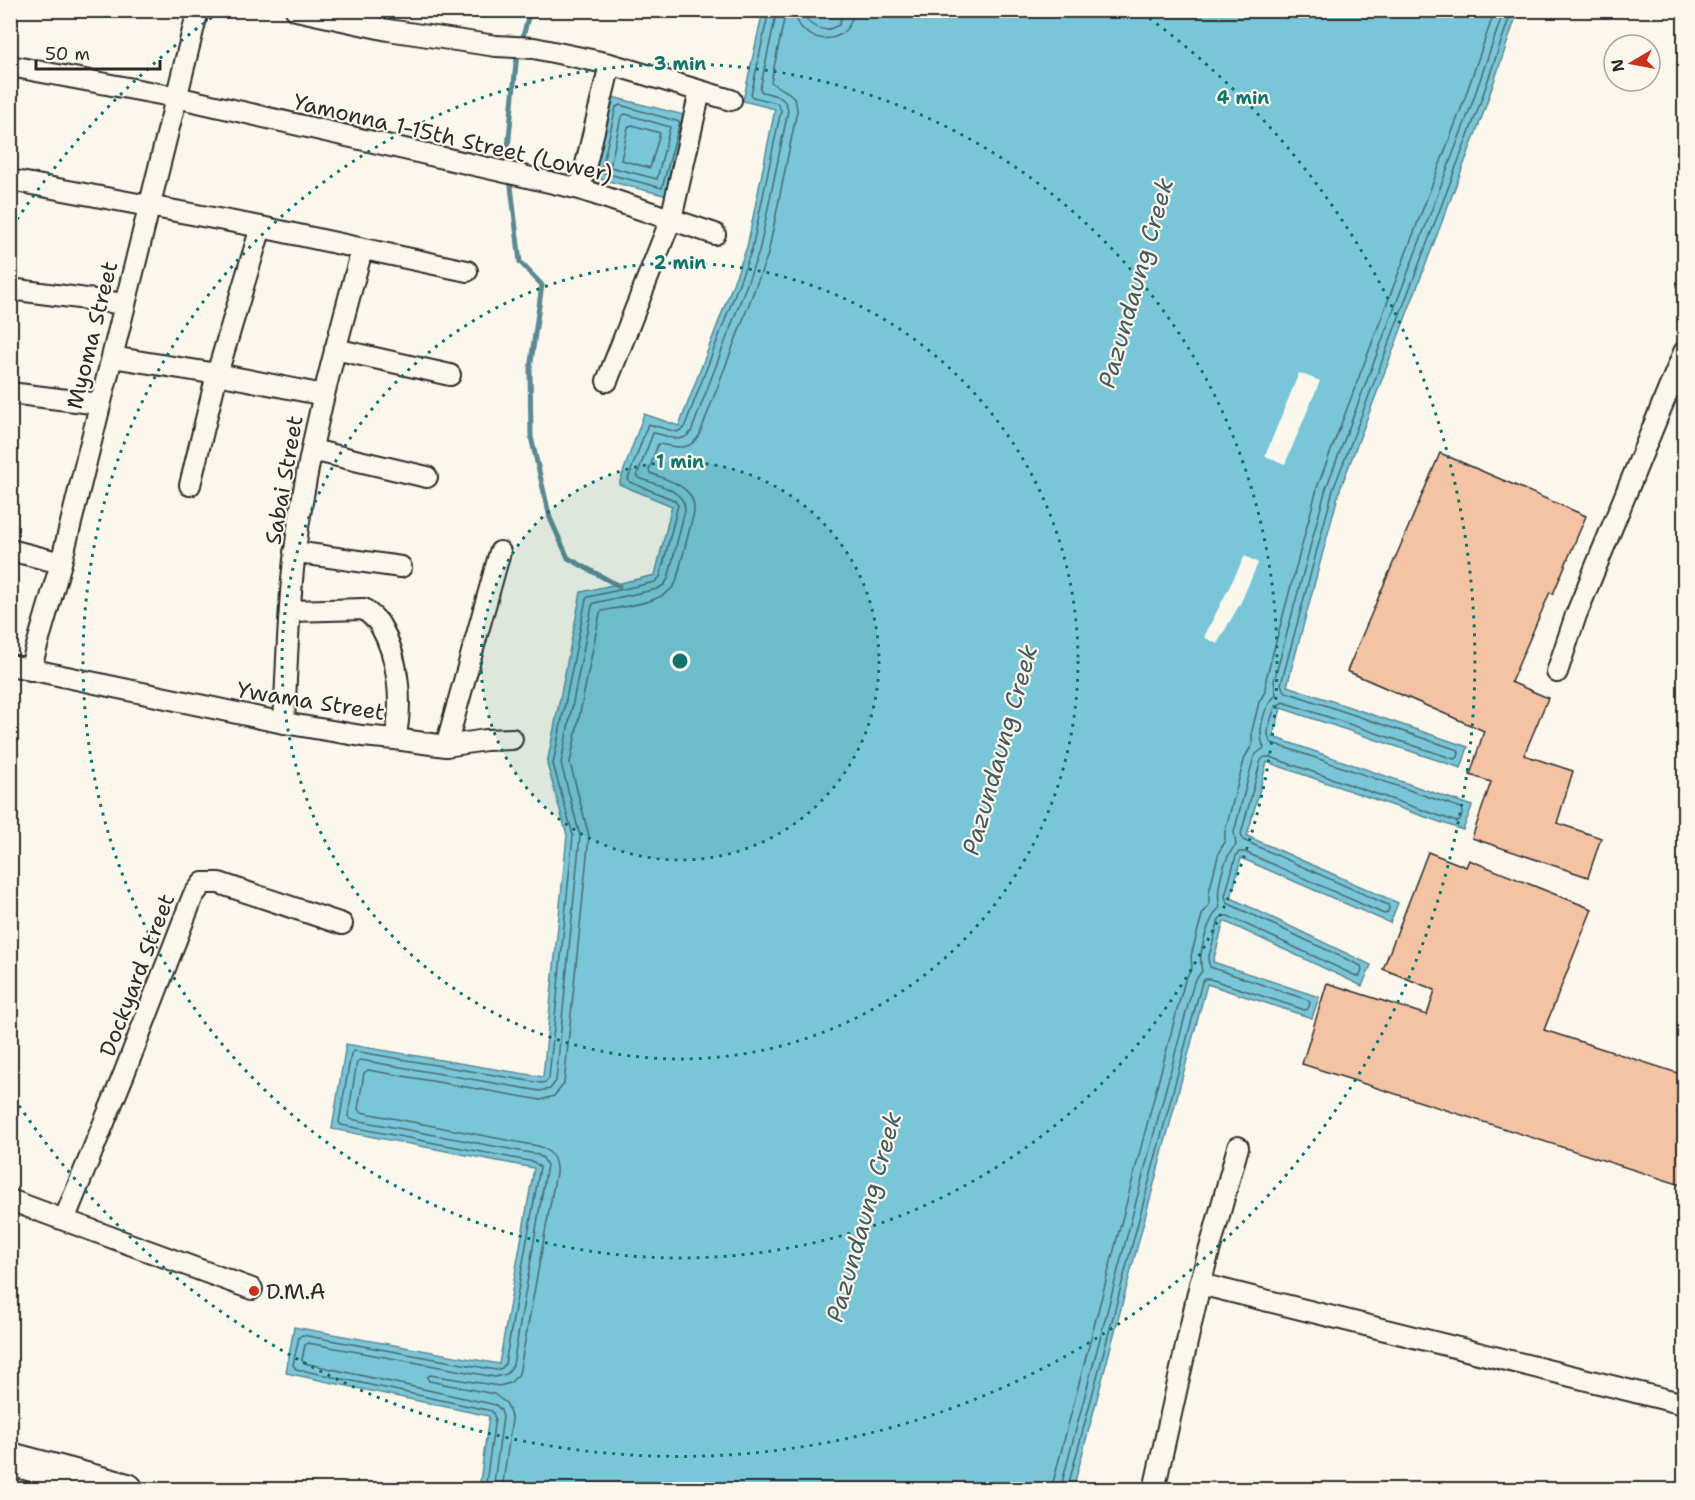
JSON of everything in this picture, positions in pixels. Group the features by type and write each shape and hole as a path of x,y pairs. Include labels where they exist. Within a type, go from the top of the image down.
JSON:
{"main road":[{"path":"10,1460 127,1490"}],"street":[{"name":"Myoma Street","path":"30,670 61,562 198,10"},
{"path":"296,10 388,30 496,46 534,48 610,64 731,100"},
{"path":"580,189 610,64"},
{"name":"Yamonna 1-15th Street (Lower)","path":"10,66 176,97 580,189 715,234"},
{"path":"607,381 671,219 700,91"},
{"path":"10,180 261,227 466,271"},
{"path":"190,485 217,374 261,227"},
{"name":"Sabai Street","path":"284,723 294,552 324,395 362,250"},
{"path":"10,289 125,304"},
{"path":"335,349 450,375"},
{"path":"1557,672 1576,615 1684,352"},
{"path":"111,357 217,374 324,395"},
{"path":"10,393 100,404"},
{"path":"312,450 427,477"},
{"path":"10,550 61,562"},
{"path":"294,552 401,567"},
{"path":"446,746 500,552"},
{"name":"Ywama Street","path":"10,665 284,723 395,739 399,721 400,691 392,655 380,624 364,609 291,611"},
{"path":"395,739 446,746 486,740 513,739"},
{"name":"Dockyard Street","path":"64,1220 193,896 203,883 219,883 342,924"},
{"path":"1154,1490 1200,1284 1238,1147"},
{"path":"10,1200 252,1289"},
{"path":"1200,1284 1684,1404"}],"water":[{"name":"Pazundaung Creek","path":"831,10 1518,11 1483,114 1339,492 1287,686 1468,747 1461,768 1281,708 1273,737 1472,806 1463,830 1267,762 1247,836 1398,903 1390,923 1241,858 1231,898 1371,965 1362,986 1224,921 1213,962 1319,997 1312,1018 1207,984 1073,1489 479,1489 489,1416 286,1373 294,1327 499,1364 534,1168 332,1129 346,1044 543,1077 567,835 547,764 581,592 655,575 672,506 619,484 644,414 679,426 747,247 775,109 743,101 763,11 810,11 828,17"},
{"path":"612,97 688,116 668,196 592,177"}],"pier":[{"path":"1299,373 1320,381 1285,464 1265,456"},
{"path":"1245,556 1258,563 1241,602 1217,644 1204,637"}],"building":[{"path":"1440,453 1586,516 1553,594 1550,592 1511,682 1548,698 1524,755 1573,771 1557,823 1601,838 1588,877 1472,838 1491,782 1470,775 1484,731 1347,671"},
{"path":"1428,852 1466,867 1469,860 1592,909 1544,1030 1684,1075 1684,1186 1302,1064 1327,983 1427,1015 1435,990 1383,969"}],"waterway":[{"path":"521,44 530,10"},
{"path":"509,169 507,159 516,63 519,53"},
{"path":"510,178 520,262 542,285 530,369 531,437 550,518 568,558 619,586"}],"place":[{"name":"D.M.A","path":"254,1291"}]}
